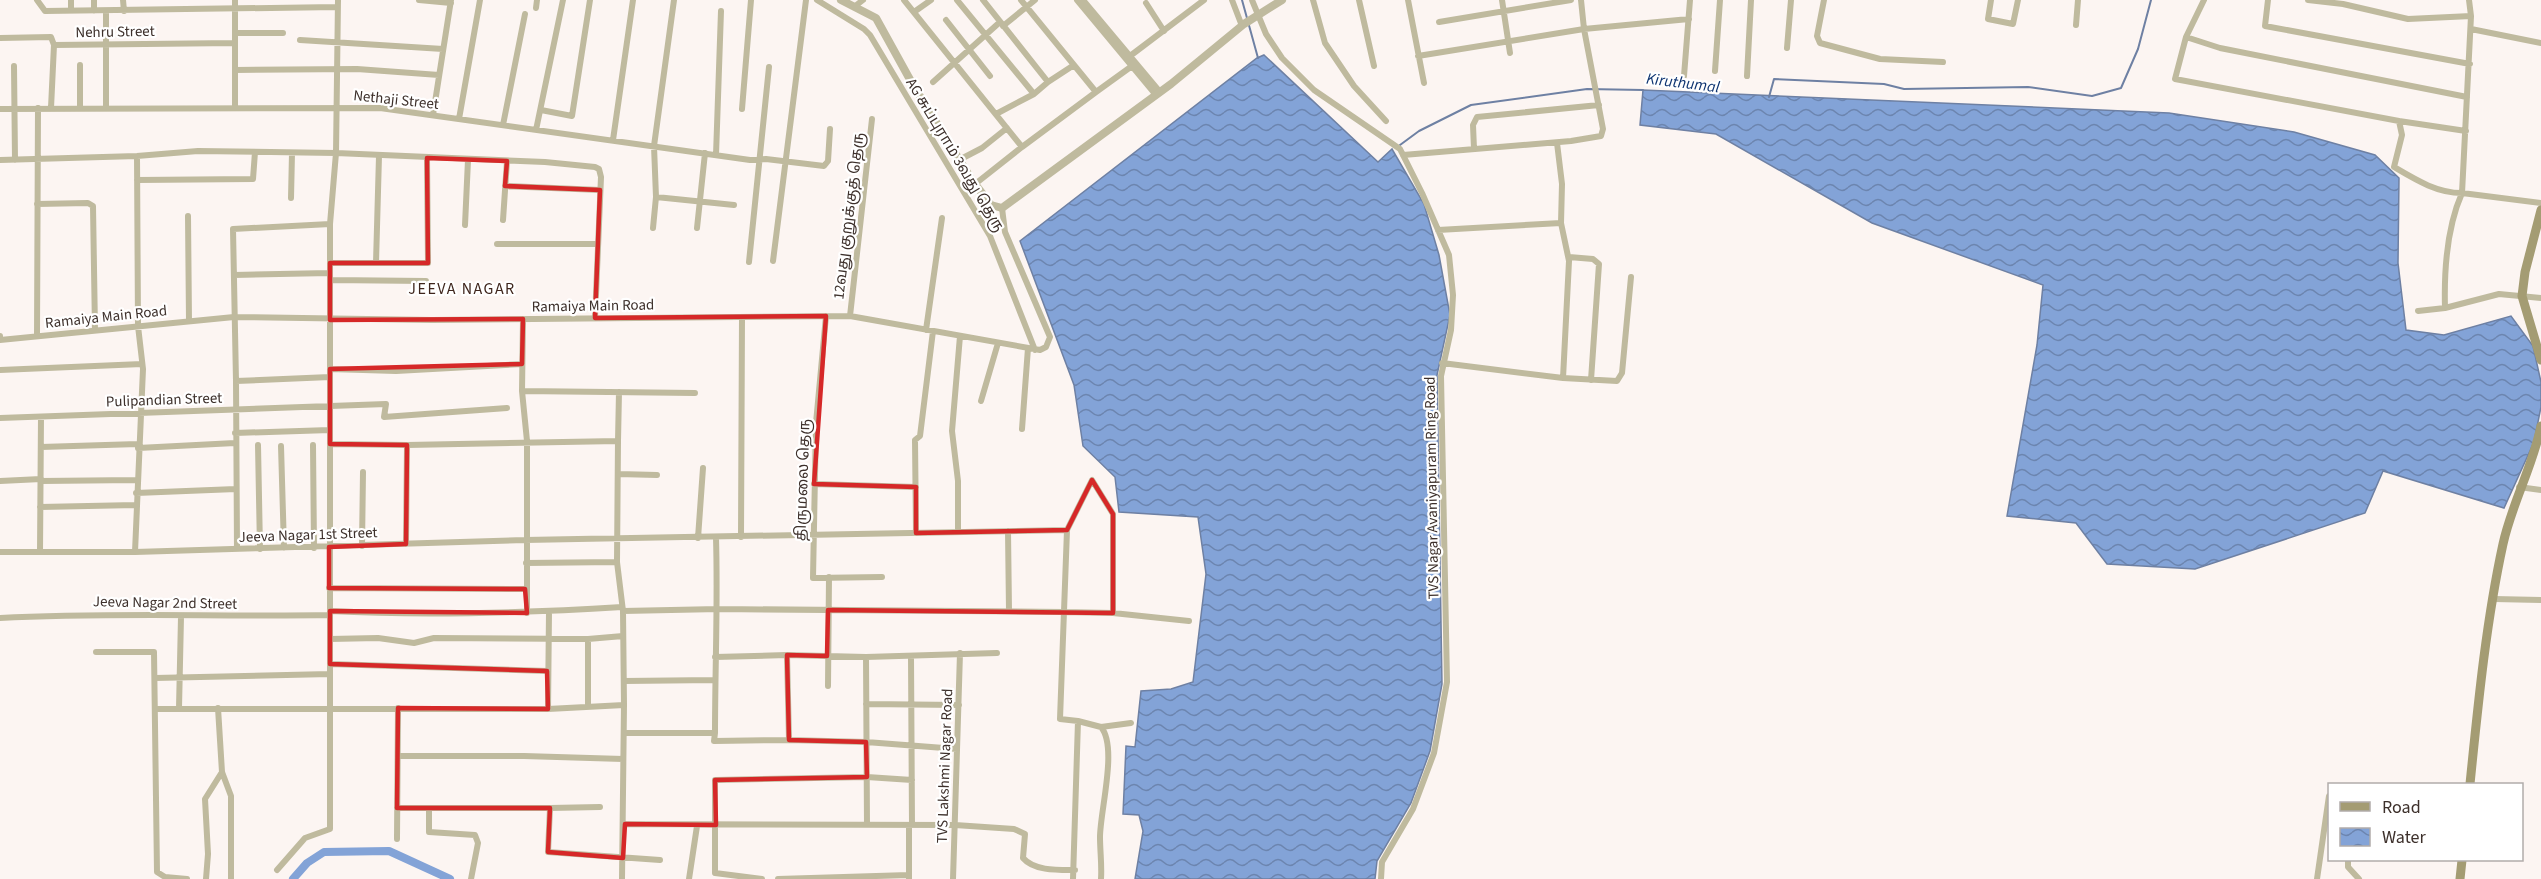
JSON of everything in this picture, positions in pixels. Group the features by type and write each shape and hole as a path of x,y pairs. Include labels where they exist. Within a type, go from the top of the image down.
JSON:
{"main road":[{"path":"2541,210 2525,272 2522,296 2541,360"},
{"path":"2470,783 2478,702 2503,544 2519,487 2538,442 2541,426"},
{"path":"2460,879 2462,861"}],"street":[{"path":"37,0 45,11 235,9 338,3 336,153 330,225 330,829 305,838 277,870"},
{"path":"71,0 71,10"},
{"path":"94,0 94,11"},
{"path":"123,0 124,11"},
{"path":"234,108 235,0"},
{"path":"419,0 451,1 433,115"},
{"path":"459,119 480,0"},
{"path":"536,8 537,0"},
{"path":"536,130 563,0"},
{"path":"540,110 572,116 590,0"},
{"path":"613,140 633,0"},
{"path":"653,228 656,197 654,146 674,0"},
{"path":"742,109 751,0"},
{"path":"773,261 806,0"},
{"name":"AG சுப்புராம் 3வது தெரு","path":"817,0 880,41 907,88"},
{"path":"841,0 876,18 880,41 927,120 959,160 970,189 991,205 1002,208"},
{"path":"854,7 863,0"},
{"path":"904,0 1022,147"},
{"path":"914,12 931,0"},
{"path":"957,0 1034,94"},
{"path":"983,0 1048,82"},
{"path":"1021,0 1096,92"},
{"path":"933,82 985,34 1035,0"},
{"path":"1077,0 1158,94"},
{"path":"1083,0 1130,56 1158,94"},
{"path":"1130,56 1204,0"},
{"path":"1232,0 1243,25"},
{"path":"1252,0 1257,17 1282,58 1314,90 1399,150 1474,149 1601,136 1603,129 1584,29 1581,0"},
{"path":"1002,208 1158,94 1243,25 1282,0"},
{"path":"1312,0 1325,43 1354,86 1386,121"},
{"path":"1359,0 1374,66"},
{"path":"1408,0 1424,83"},
{"path":"1502,0 1510,53"},
{"path":"1439,22 1571,0"},
{"path":"1684,76 1690,0"},
{"path":"1715,70 1720,0"},
{"path":"1747,76 1751,0"},
{"path":"1787,48 1791,0"},
{"path":"1824,0 1817,36 1820,43 1880,59 1943,62"},
{"path":"1991,0 1988,20 2013,24 2018,0"},
{"path":"2076,25 2078,0"},
{"path":"2204,0 2186,37 2175,79 2398,121 2466,131"},
{"path":"2268,0 2265,26 2470,64"},
{"path":"2308,0 2343,4 2408,19 2471,16"},
{"path":"2445,308 2444,289 2452,220 2462,193 2470,64 2469,0"},
{"path":"1147,1 1164,31"},
{"path":"106,11 106,108"},
{"path":"716,155 721,11"},
{"path":"503,125 525,14"},
{"path":"1418,56 1584,29 1689,19"},
{"path":"946,20 990,76"},
{"path":"2471,29 2541,43"},
{"path":"235,33 284,33"},
{"name":"Nehru Street","path":"0,38 51,37 54,45 235,43"},
{"path":"2186,37 2220,48 2467,97"},
{"path":"300,40 443,49"},
{"path":"51,108 54,45"},
{"path":"1130,56 1132,66"},
{"path":"80,65 80,108"},
{"path":"996,114 1034,94 1074,65"},
{"path":"14,66 15,160"},
{"path":"970,189 1022,147 1132,66"},
{"path":"749,262 769,67"},
{"path":"235,70 338,69 439,75"},
{"path":"1474,149 1473,125 1477,117 1599,105"},
{"name":"Nethaji Street","path":"0,109 336,106 380,108 716,155 824,166 828,161 830,129"},
{"path":"37,336 38,108"},
{"name":"12வது குறுக்குத் தெரு","path":"850,316 872,119"},
{"name":"AG சுப்புராம் 3வது தெரு","path":"927,120 970,189 1040,349"},
{"path":"2398,121 2402,135 2394,167 2415,180 2447,193 2541,203"},
{"path":"959,160 982,148 1007,128"},
{"path":"1557,142 1562,184 1562,223 1569,256 1563,378"},
{"name":"TVS Nagar Avaniyapuram Ring Road","path":"1381,879 1382,862 1413,809 1434,753 1447,682 1442,363 1451,330 1453,295 1449,255 1399,150"},
{"path":"0,160 38,161 198,151 336,153 595,167 601,172 596,318"},
{"path":"137,180 253,179 255,152"},
{"path":"291,198 292,153"},
{"path":"697,228 705,153"},
{"path":"135,552 142,364 138,326 137,156"},
{"path":"376,263 379,156"},
{"path":"330,263 428,262 427,158"},
{"path":"465,225 468,160"},
{"path":"503,220 507,161"},
{"path":"505,186 600,190"},
{"path":"656,197 734,206"},
{"path":"37,204 88,203 93,206 95,330"},
{"path":"1002,208 1005,232 1050,337 1040,349"},
{"path":"188,216 189,321"},
{"path":"916,533 915,440 920,436 942,218"},
{"path":"1438,230 1562,223"},
{"path":"237,549 233,229 330,225"},
{"path":"497,244 597,244"},
{"path":"1569,256 1593,259 1599,264 1591,380"},
{"path":"234,274 426,281"},
{"path":"1442,363 1563,378 1613,382 1620,379 1631,277"},
{"path":"2418,311 2445,308 2486,296 2541,298"},
{"name":"திருமலை தெரு","path":"826,316 812,535 813,578 829,577"},
{"name":"Ramaiya Main Road","path":"0,338 234,317 330,320 850,316 1040,349"},
{"path":"741,537 742,317"},
{"path":"523,319 522,391 527,441 525,540 527,614"},
{"path":"958,532 958,481 952,431 960,336"},
{"path":"981,401 998,343"},
{"path":"1022,429 1028,348"},
{"path":"0,370 142,364"},
{"path":"236,381 330,373 522,364"},
{"path":"522,391 695,393"},
{"path":"619,392 617,562 622,609 625,824 622,879"},
{"name":"Pulipandian Street","path":"0,418 386,404 384,417 507,408"},
{"path":"40,552 41,417"},
{"path":"235,433 330,430"},
{"path":"330,444 407,445 618,441"},
{"path":"41,447 235,443"},
{"path":"258,445 260,549"},
{"path":"313,445 314,548"},
{"path":"406,544 407,445"},
{"path":"281,446 284,548"},
{"path":"698,538 704,468"},
{"path":"362,546 363,472"},
{"path":"618,474 657,475"},
{"path":"0,481 136,480"},
{"path":"1113,613 1113,514 1092,480 1067,530 1060,718 1101,727 1131,723"},
{"path":"814,484 916,487"},
{"path":"2519,487 2541,490"},
{"path":"136,494 236,489"},
{"path":"40,507 136,505"},
{"name":"Jeeva Nagar 1st Street","path":"0,552 135,552 525,540 1067,530"},
{"path":"1008,531 1009,611"},
{"path":"716,538 719,609 715,657 714,741 867,742 957,749"},
{"path":"526,563 617,562"},
{"path":"828,686 829,577 882,577"},
{"path":"329,588 525,589"},
{"path":"2494,599 2541,600"},
{"name":"Jeeva Nagar 2nd Street","path":"0,618 84,614 181,617 330,613 527,614 622,609 719,609 1113,613 1189,621"},
{"path":"548,709 549,612"},
{"path":"179,708 181,617"},
{"path":"330,639 378,638 414,643 434,638 588,639 622,636"},
{"path":"588,639 588,706"},
{"path":"96,652 154,652 157,872 165,877 187,879"},
{"name":"TVS Lakshmi Nagar Road","path":"953,879 960,653"},
{"path":"715,657 911,657 997,653"},
{"path":"787,656 789,740"},
{"path":"866,657 867,825"},
{"path":"778,879 909,877 912,780 911,657"},
{"path":"330,664 547,671"},
{"path":"154,678 330,674"},
{"path":"624,681 715,680"},
{"path":"866,704 958,705"},
{"path":"155,709 548,709 624,705"},
{"path":"218,708 222,771 231,796 231,879"},
{"path":"397,839 398,708"},
{"path":"1073,879 1078,721"},
{"path":"1101,727 1106,744 1108,776 1100,836 1101,879"},
{"path":"624,733 715,733"},
{"path":"398,756 623,759"},
{"path":"206,879 208,854 206,799 222,771"},
{"path":"762,879 715,876 715,780 867,777 912,780"},
{"path":"2318,879 2328,804"},
{"path":"397,808 600,807"},
{"path":"429,808 429,832 475,835 478,843 471,879"},
{"path":"550,808 548,852 660,860"},
{"path":"625,824 955,825 1022,831 1025,834 1023,858 1026,862 1052,870 1075,870"},
{"path":"689,879 697,826"},
{"path":"2348,861 2348,867 2359,879"}],"highlighted area":[{"path":"427,158 507,161 505,186 600,190 595,318 826,316 814,484 916,487 916,533 1067,530 1092,480 1113,514 1113,613 828,610 827,656 787,655 789,740 866,742 867,777 715,780 716,825 625,824 623,858 548,852 550,808 397,808 398,708 548,709 547,671 330,664 330,611 527,613 525,589 329,588 329,547 406,544 407,445 330,444 330,369 522,364 523,319 330,320 330,263 428,263"}],"water":[{"path":"1264,55 1378,162 1392,149 1424,204 1439,255 1450,315 1437,375 1442,684 1430,751 1411,803 1377,861 1375,879 1135,879 1143,831 1139,815 1123,814 1126,746 1135,747 1141,691 1171,689 1193,682 1206,574 1198,517 1119,512 1115,477 1083,446 1074,385 1020,241 1257,58"},
{"path":"1643,90 2169,113 2294,132 2375,155 2399,178 2398,263 2406,330 2444,335 2511,316 2533,346 2541,382 2541,407 2534,442 2504,508 2383,471 2365,513 2195,569 2107,564 2076,523 2007,516 2037,345 2043,285 1872,223 1716,134 1640,125"}],"waterway":[{"name":"Kiruthumal","path":"1242,0 1258,58"},
{"name":"Kiruthumal","path":"1769,97 1774,79 1884,84 1904,89 2028,87 2092,96 2121,88 2138,49 2151,0"},
{"name":"Kiruthumal","path":"1400,145 1419,131 1471,105 1587,89 1643,90"},
{"path":"293,879 307,863 324,852 389,851 450,879"}],"district":[{"name":"JEEVA NAGAR","path":"462,289"}]}
